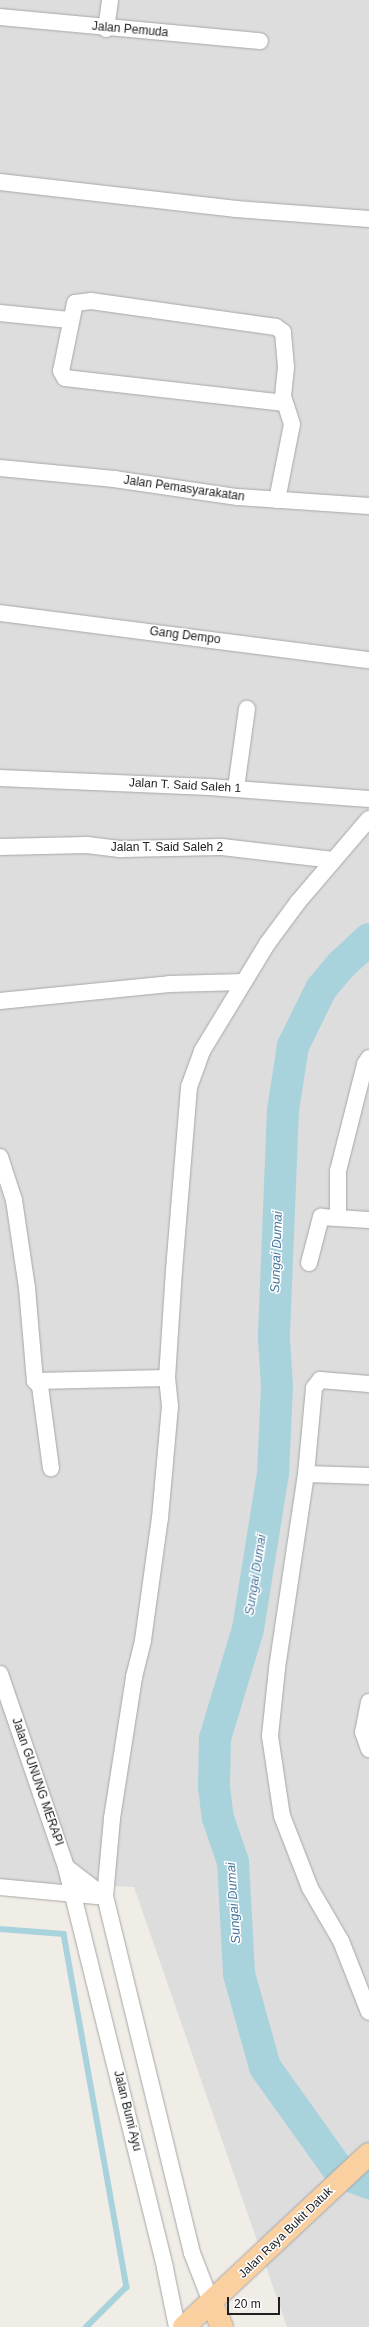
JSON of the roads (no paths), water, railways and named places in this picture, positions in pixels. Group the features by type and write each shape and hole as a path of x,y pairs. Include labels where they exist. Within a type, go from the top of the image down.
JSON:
{"main road":[{"name":"Jalan Raya Bukit Datuk","path":"184,2327 369,2154"},
{"path":"211,2302 222,2327"}],"street":[{"path":"106,29 110,0"},
{"name":"Jalan Pemuda","path":"0,17 106,29 260,41"},
{"path":"0,182 236,209 369,219"},
{"path":"277,500 292,424 285,403 285,344 283,332 276,326 91,301 74,303 69,320 61,371 65,378 285,403"},
{"path":"0,313 69,320"},
{"name":"Jalan Pemasyarakatan","path":"0,468 114,479 238,498 369,506"},
{"name":"Gang Dempo","path":"0,613 369,660"},
{"path":"236,788 247,709"},
{"name":"Jalan T. Said Saleh 1","path":"0,778 236,788 369,799"},
{"path":"211,2302 192,2254 105,1897 112,1818 155,1561 170,1406 167,1378 183,1148 192,1075 202,1051 266,944 333,860 369,819"},
{"name":"Jalan T. Said Saleh 2","path":"0,848 87,845 122,849 222,847 333,860"},
{"path":"0,1001 169,984 244,982"},
{"path":"338,1218 338,1170 365,1064 369,1058"},
{"path":"0,1157 14,1200 28,1288 35,1381 40,1386 51,1468"},
{"path":"309,1262 320,1219 338,1218 369,1220"},
{"path":"35,1381 167,1378"},
{"path":"369,1384 320,1380 314,1388 306,1474 277,1670 270,1736 273,1766 282,1816 310,1888 341,1941 369,2012"},
{"path":"306,1474 369,1476"},
{"name":"Jalan GUNUNG MERAPI","path":"0,1674 66,1867 74,1895"},
{"path":"369,1702 363,1732 369,1749"},
{"path":"66,1867 105,1897"},
{"path":"0,1887 105,1897"},
{"name":"Jalan Bumi Ayu","path":"74,1895 177,2327"}],"waterway":[{"name":"Sungai Dumai","path":"369,939 341,965 321,989 293,1046 283,1110 274,1339 277,1386 273,1473 248,1629 215,1738 214,1787 218,1818 233,1862 239,1974 265,2067 340,2172 369,2183"},
{"path":"0,1929 64,1934 127,2287 87,2327"}]}
